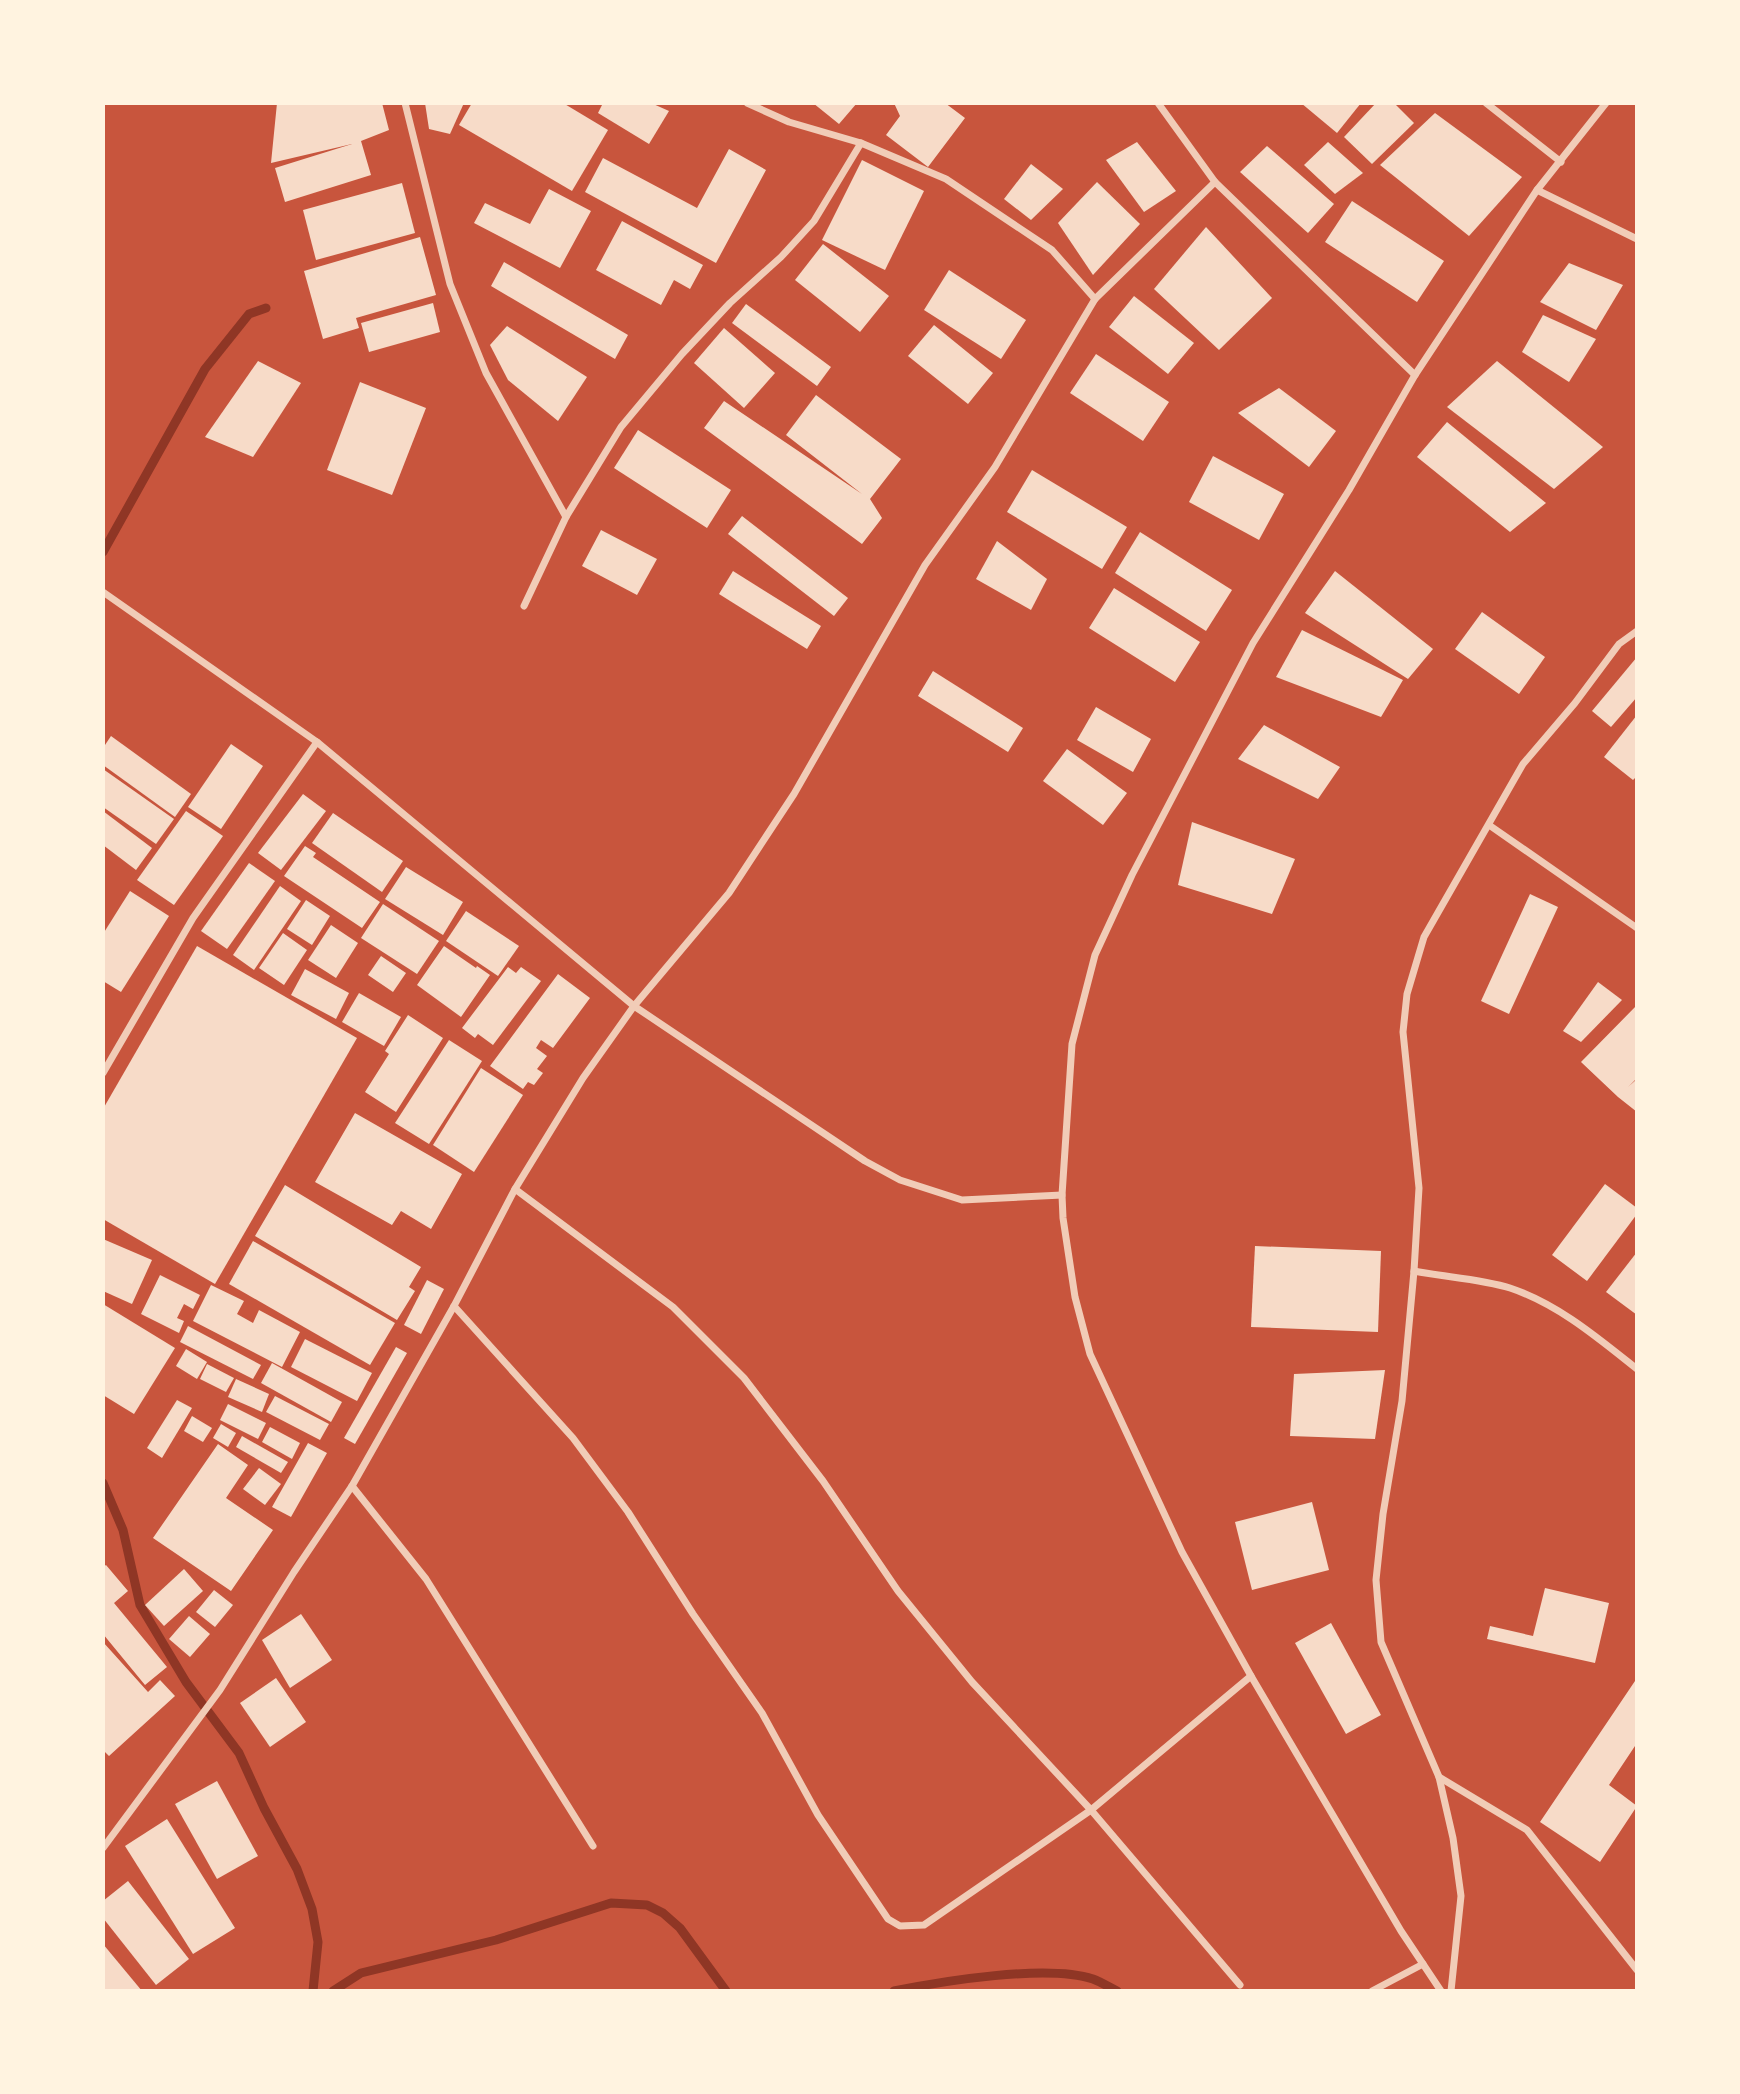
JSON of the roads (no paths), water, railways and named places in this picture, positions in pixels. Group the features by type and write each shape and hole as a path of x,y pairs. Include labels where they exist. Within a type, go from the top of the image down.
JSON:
{"street":[{"path":"405,103 450,284 486,373 566,517"},
{"path":"747,103 789,122 860,143 946,179 1052,250 1095,299"},
{"path":"1158,103 1215,183 1415,375"},
{"path":"1486,103 1561,162"},
{"path":"1441,1991 1401,1931 1251,1676 1182,1552 1090,1354 1075,1297 1063,1218 1062,1195 1072,1044 1095,955 1132,875 1253,643 1349,490 1415,375 1537,190 1606,103"},
{"path":"524,606 566,517 621,427 711,323 781,257 814,220 860,143"},
{"path":"103,1848 220,1690 352,1486 454,1306 515,1189 583,1078 635,1006 729,893 794,794 925,565 995,467 1095,299 1215,183"},
{"path":"1537,190 1637,239"},
{"path":"106,593 317,742 635,1006 865,1161 900,1180 962,1200 1062,1195"},
{"path":"1451,1991 1461,1896 1453,1838 1439,1777 1381,1642 1376,1580 1383,1514 1402,1401 1419,1188 1403,1032 1407,994 1424,937 1523,764 1575,703 1619,644 1637,631"},
{"path":"103,1073 193,918 317,742"},
{"path":"1489,824 1637,928"},
{"path":"515,1189 673,1307 744,1378 823,1481 898,1591 972,1682 1091,1810 1240,1984"},
{"path":"1414,1271 1510,1288 1561,1312 1637,1369"},
{"path":"454,1306 573,1438 628,1512 693,1614 762,1713 818,1815 888,1919 900,1926 924,1925 1091,1810 1251,1676"},
{"path":"352,1486 426,1579 593,1846"},
{"path":"1439,1777 1527,1830 1637,1970"},
{"path":"1372,1991 1423,1964"}],"waterway":[{"path":"103,552 205,369 249,314 266,308"},
{"path":"103,1483 123,1530 140,1605 186,1682 239,1753 264,1808 297,1869 312,1909 318,1942 313,1991"},
{"path":"333,1991 361,1973 496,1940 611,1903 647,1905 663,1913 680,1928 726,1991"},
{"path":"894,1991 966,1979 1049,1973 1093,1979 1117,1991"}]}
